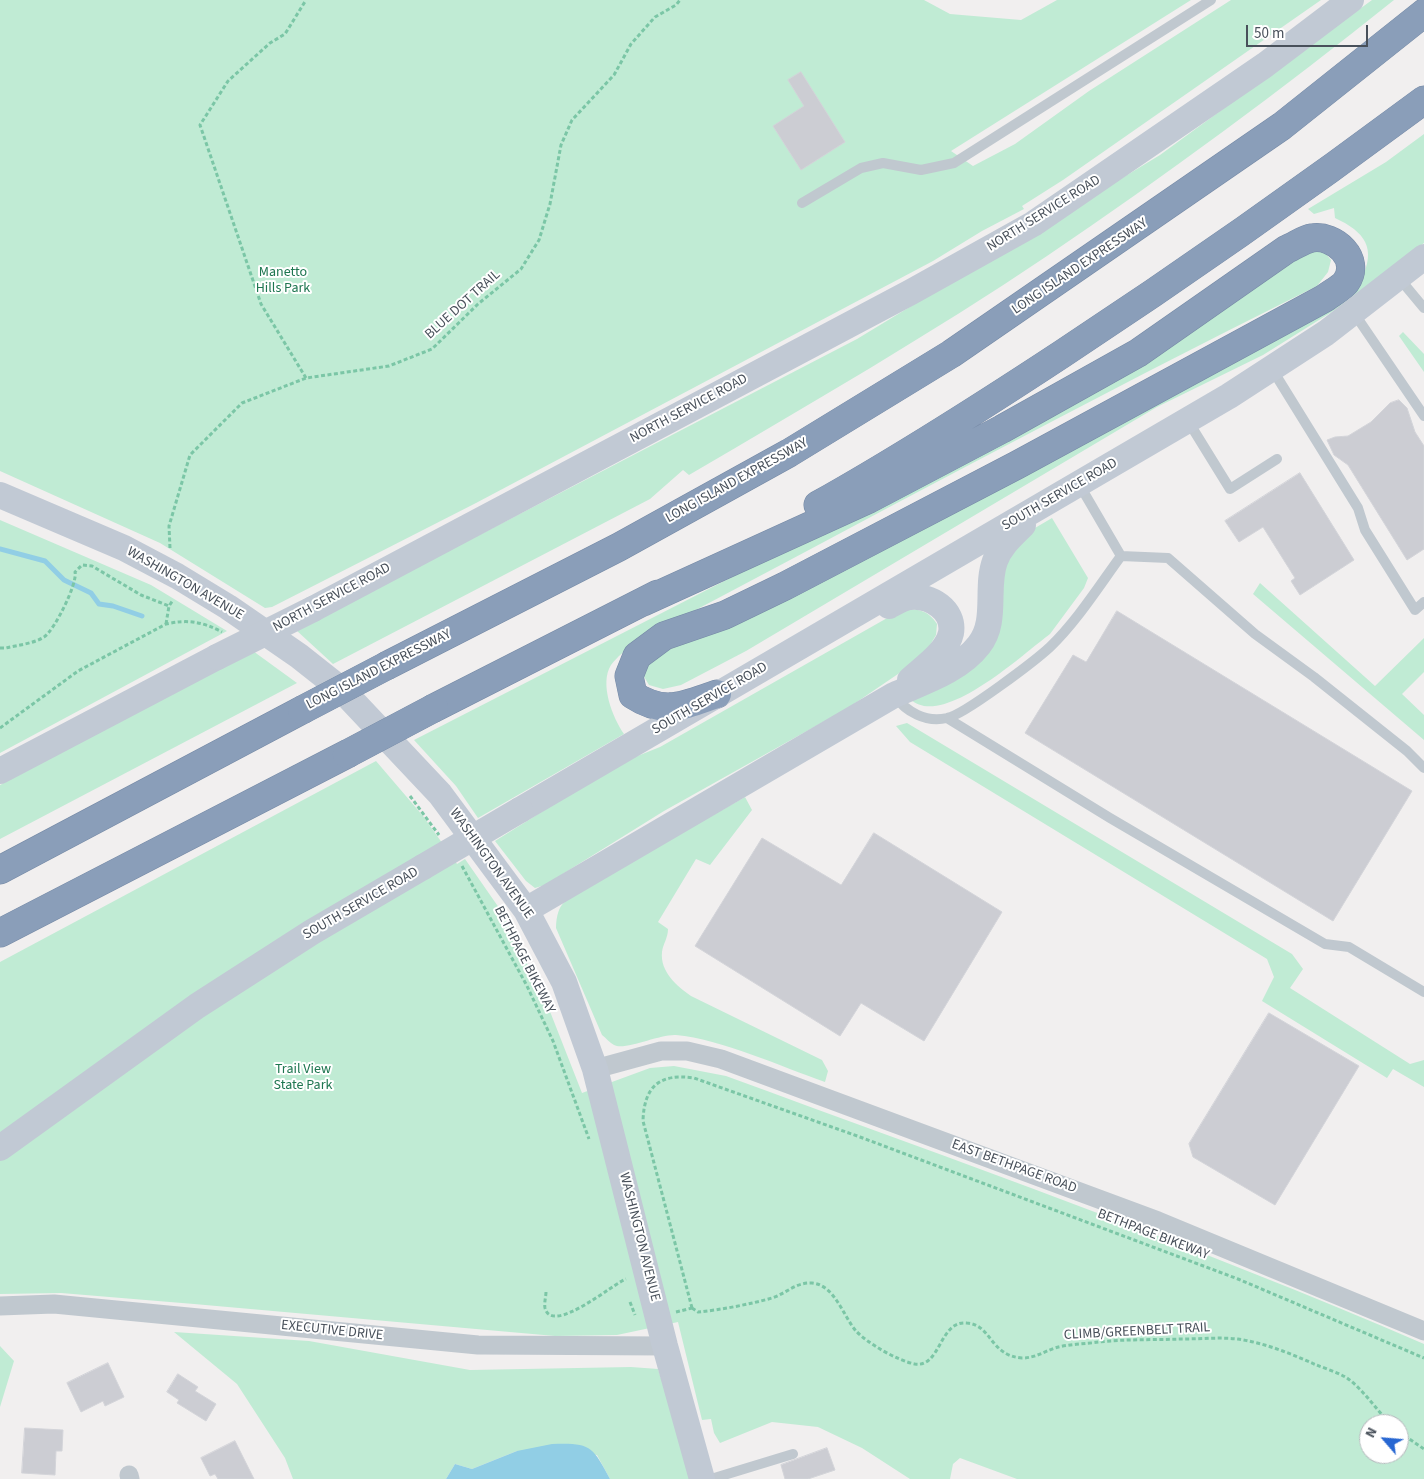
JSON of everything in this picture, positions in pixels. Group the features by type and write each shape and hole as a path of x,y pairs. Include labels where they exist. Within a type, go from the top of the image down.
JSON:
{"highway":[{"name":"LONG ISLAND EXPRESSWAY","path":"0,870 388,665 627,543 788,453 952,354 1282,126 1424,13"},
{"path":"0,933 643,602 828,499 986,404 1141,302 1310,185 1424,100"},
{"path":"1310,185 1424,113"},
{"path":"643,602 869,499 1002,429 1138,352 1287,249 1311,238 1330,240 1344,248 1350,266 1346,282 1324,298 1017,465 785,586 725,615 664,636 637,656 629,676 633,695 648,705 663,708 718,694"}],"main road":[{"name":"NORTH SERVICE ROAD","path":"0,771 222,646 313,610 911,292 1033,224 1265,65 1351,0"},
{"name":"SOUTH SERVICE ROAD","path":"0,1148 198,1006 312,932 1187,421 1272,369 1354,313 1424,257"},
{"name":"WASHINGTON AVENUE","path":"0,495 124,548 172,573 228,607 342,690 440,794 526,910 564,982 595,1069 665,1346 702,1479"},
{"path":"526,910 894,695 949,670 979,645 988,625 992,571 999,551 1005,542 1047,503"},
{"path":"782,657 907,598 919,597 929,600 946,612 951,621 951,633 946,645 894,695"}],"street":[{"name":"EAST BETHPAGE ROAD","path":"595,1069 661,1051 687,1051 721,1059 1158,1221 1424,1331"},
{"name":"EXECUTIVE DRIVE","path":"0,1306 54,1304 478,1345 665,1346"}],"lane":[{"path":"802,202 861,168 883,163 920,170 954,163 1210,0"},
{"path":"1399,278 1424,308"},
{"path":"1354,313 1424,416"},
{"path":"1272,369 1358,508 1365,530 1415,610 1424,602"},
{"path":"1187,421 1230,489 1277,459"},
{"path":"1079,484 1121,556"},
{"path":"894,695 902,705 919,717 947,718 973,705 1050,646 1121,556"},
{"path":"1121,556 1168,558 1255,634 1322,683 1407,751 1424,768"},
{"path":"947,718 1110,818 1325,944 1349,947 1424,992"},
{"path":"711,1479 793,1454"}],"path":[{"path":"306,0 285,34 270,43 228,81 200,125 261,304 306,378"},
{"name":"BLUE DOT TRAIL","path":"170,548 169,526 190,455 242,403 306,378 390,366 432,349 478,304 521,269 539,240 550,204 561,145 572,120 614,76 630,44 655,17 676,5 680,0"},
{"path":"0,648 43,638 52,630 69,595 76,576 75,572 82,565 92,566 141,595 169,606"},
{"path":"166,624 169,606 173,600"},
{"path":"0,728 78,671 166,624 182,620 196,622 222,646"},
{"path":"405,789 444,841"},
{"name":"BETHPAGE BIKEWAY","path":"461,864 527,986 553,1041 592,1148"},
{"name":"BETHPAGE BIKEWAY","path":"692,1308 643,1121 646,1098 653,1087 670,1077 694,1078 860,1137 1238,1279 1424,1358"},
{"path":"624,1270 628,1288"},
{"path":"546,1292 545,1308 548,1313 556,1316 565,1315 580,1308 611,1286 626,1279"},
{"name":"CLIMB/GREENBELT TRAIL","path":"692,1308 698,1312 734,1307 771,1298 803,1283 815,1283 833,1294 845,1316 868,1342 915,1364 924,1363 933,1356 945,1335 955,1326 966,1322 980,1326 989,1335 994,1345 1004,1352 1020,1358 1038,1357 1056,1348 1100,1342 1238,1339 1291,1354 1346,1378 1382,1414"},
{"path":"629,1296 632,1312 638,1318"},
{"path":"675,1312 692,1308"},
{"path":"1409,1439 1424,1450"}],"green space":[{"name":"Manetto Hills Park","path":"0,0 924,0 950,14 1021,20 1057,0 1191,0 951,151 973,166 1015,144 1089,91 1231,0 1321,0 1063,180 1022,206 1024,209 982,231 933,261 476,503 272,607 265,608 160,543 0,471"},
{"path":"1372,0 1394,0 1352,34 1179,164 1091,226 915,341 825,395 689,475 683,470 650,499 333,664 296,630 857,339 1160,155"},
{"path":"1424,134 1424,243 1402,262 1343,305 1263,355 1157,407 746,651 681,685 663,689 649,685 643,675 643,660 1361,280 1366,269 1368,250 1361,235 1335,218 1334,208 1314,214 1308,209 1386,162"},
{"path":"1323,250 1331,260 1328,272 1317,286 1060,417 633,643 611,665 606,682 612,710 624,734 478,818 456,786 414,740 853,515 1295,251"},
{"path":"1403,332 1424,354 1424,372 1399,336"},
{"path":"1052,518 1088,578 1084,588 1050,634 1002,672 982,686 961,697 942,705 924,706 910,699 977,656 997,582 1023,535"},
{"path":"0,520 151,585 227,631 0,753"},
{"path":"1260,583 1375,686 1424,638 1424,672 1402,694 1424,715 1424,740 1253,594"},
{"path":"903,609 922,611 934,619 937,624 936,635 923,657 848,708 664,811 545,885 535,888 526,881 495,841 620,763 660,747"},
{"path":"253,651 297,683 0,839 0,785"},
{"path":"907,723 1292,954 1303,969 1290,988 1410,1064 1424,1060 1424,1087 1393,1069 1387,1078 1262,1001 1274,977 1267,959 910,742 896,726"},
{"name":"Trail View State Park","path":"376,761 423,816 457,864 465,859 504,915 551,1014 582,1093 650,1068 674,1066 726,1076 1164,1238 1424,1344 1424,1479 1017,1479 960,1458 953,1464 950,1479 910,1479 862,1448 818,1427 772,1422 720,1443 714,1433 711,1419 702,1420 678,1322 617,1335 555,1336 61,1293 0,1294 0,962"},
{"path":"745,797 752,810 710,865 696,859 658,922 668,929 663,946 662,959 670,978 691,996 822,1060 828,1071 825,1082 751,1054 694,1038 669,1035 626,1046 614,1045 602,1035 556,928 558,912 564,902 573,895"},
{"path":"174,1332 309,1341 470,1370 631,1367 658,1369 693,1479 610,1479 597,1455 517,1451 472,1469 455,1464 446,1479 293,1479 285,1458 237,1384"},
{"path":"0,1346 14,1361 0,1407"}],"water":[{"path":"552,1444 575,1444 588,1448 599,1459 610,1479 446,1479 455,1464 472,1469 517,1451"}],"building":[{"path":"801,72 845,142 801,170 773,126 804,106 788,80"},
{"path":"1399,400 1407,408 1415,432 1424,446 1424,549 1407,560 1348,465 1334,455 1327,440 1348,436 1371,422 1390,403"},
{"path":"1300,473 1354,560 1300,595 1291,581 1295,578 1263,527 1239,542 1225,521"},
{"path":"1117,611 1412,791 1333,921 1025,733 1073,655 1086,662"},
{"path":"874,833 1002,912 924,1041 861,1003 840,1036 695,946 762,838 841,885"},
{"path":"1269,1013 1359,1066 1275,1205 1193,1157 1189,1144"},
{"path":"108,1363 124,1397 105,1406 103,1401 81,1412 67,1383"},
{"path":"178,1374 198,1387 195,1391 216,1404 206,1421 177,1403 179,1400 167,1392"},
{"path":"25,1428 63,1430 62,1451 56,1451 55,1475 22,1473"},
{"path":"235,1441 254,1479 218,1479 215,1474 210,1476 201,1458"},
{"path":"827,1448 835,1470 808,1479 785,1479 781,1465"}],"waterway":[{"path":"0,549 45,561 64,580 91,593 99,604 113,606 142,616"}]}
